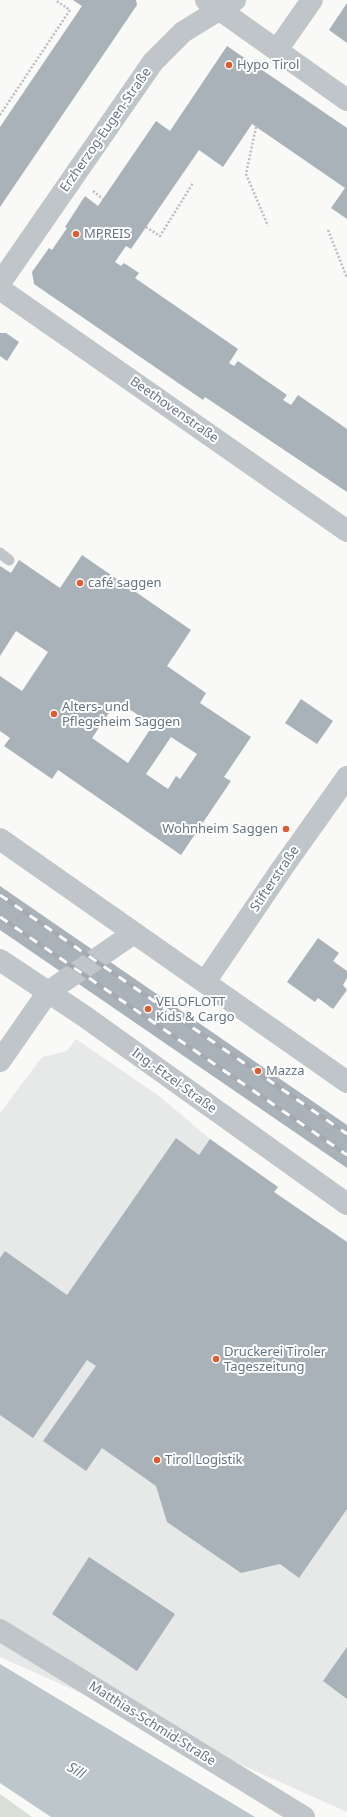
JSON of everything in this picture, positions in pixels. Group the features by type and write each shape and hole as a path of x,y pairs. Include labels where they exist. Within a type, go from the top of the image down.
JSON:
{"street":[{"path":"277,50 312,0"},
{"path":"220,3 277,50 347,100"},
{"name":"Erzherzog-Eugen-Straße","path":"0,283 153,62 183,32 220,3"},
{"name":"Beethovenstraße","path":"0,289 347,531"},
{"name":"Stifterstraße","path":"205,982 283,867 347,777"},
{"path":"0,839 347,1082"},
{"path":"0,1061 48,992 134,933"},
{"name":"Ing.-Etzel-Straße","path":"0,960 84,1016 347,1204"},
{"name":"Matthias-Schmid-Straße","path":"0,1630 304,1817"}],"path":[{"path":"0,115 70,10 55,0"},
{"path":"256,127 246,174 268,226"},
{"path":"146,227 160,236 193,183"},
{"path":"328,230 347,278"}],"shaded area":[{"path":"76,1039 159,1096 210,1139 278,1187 274,1192 347,1242 347,1812 0,1657 0,1113 42,1057 67,1051"},
{"path":"0,1794 32,1817 0,1817"}],"water":[{"name":"Sill","path":"0,1664 255,1817 51,1817 0,1783"}],"building":[{"path":"73,0 136,0 137,5 0,207 0,127 82,6"},
{"path":"347,3 347,43 329,30"},
{"path":"227,46 347,128 347,219 331,208 345,188 252,124 223,167 199,150 131,249 126,246 115,262 121,266 124,263 139,273 135,278 238,349 229,363 234,366 238,361 287,395 283,400 291,405 298,395 347,429 347,492 205,397 203,400 34,284 32,272 49,248 52,250 67,228 65,227 85,196 98,206 156,121 170,131"},
{"path":"0,333 6,333 19,342 7,361 0,356"},
{"name":"Alters- und Pflegeheim Saggen","path":"82,555 191,630 167,666 206,693 200,703 251,737 224,777 231,781 181,855 58,770 52,779 4,746 10,738 0,731 0,676 22,691 48,652 16,631 0,656 0,566 11,573 19,560 60,588","holes":["117,701 153,725 128,763 92,738","171,737 197,754 180,779 176,776 168,789 146,774"]},
{"path":"301,699 333,721 317,744 285,723"},
{"path":"0,886 347,1125 347,1168 0,930"},
{"path":"318,938 339,953 333,961 347,971 347,978 343,985 347,990 333,1009 318,998 315,1002 287,982"},
{"name":"Druckerei Tiroler Tageszeitung","path":"176,1138 199,1155 210,1139 278,1187 274,1192 347,1242 347,1509 299,1578 280,1564 241,1573 167,1522 156,1486 102,1448 86,1471 43,1441 96,1366 87,1360 33,1438 0,1415 0,1258 5,1251 67,1295"},
{"path":"89,1557 175,1614 137,1671 52,1614"},
{"path":"347,1647 347,1699 323,1681"}],"railway":[{"path":"0,895 347,1134"},
{"path":"0,917 347,1155"}],"place":[{"name":"Hypo Tirol","path":"229,65"},
{"name":"MPREIS","path":"76,234"},
{"name":"café saggen","path":"80,583"},
{"name":"Alters- und Pflegeheim Saggen","path":"54,714"},
{"name":"Wohnheim Saggen","path":"286,829"},
{"name":"VELOFLOTT Kids & Cargo","path":"148,1009"},
{"name":"Mazza","path":"258,1071"},
{"name":"Druckerei Tiroler Tageszeitung","path":"216,1359"},
{"name":"Tirol Logistik","path":"157,1460"}]}
